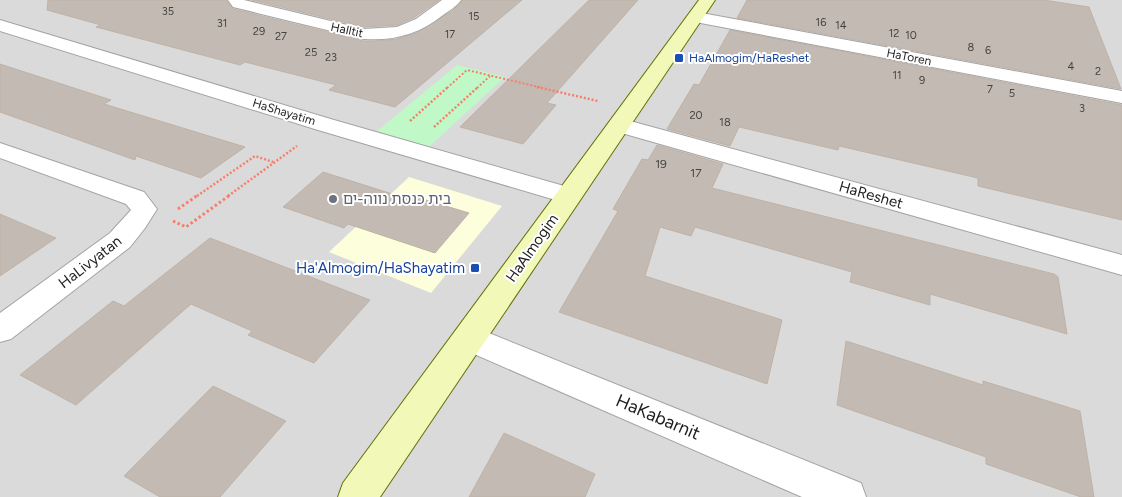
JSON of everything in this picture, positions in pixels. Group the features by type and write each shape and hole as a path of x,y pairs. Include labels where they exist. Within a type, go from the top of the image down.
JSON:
{"street":[{"name":"HaIltit","path":"236,0 239,4 364,34 377,35 402,33 414,28 453,0"},
{"name":"HaToren","path":"701,8 1122,97"},
{"name":"HaAlmogim","path":"357,497 701,8"},
{"name":"HaShayatim","path":"0,25 326,125 569,196"},
{"name":"HaReshet","path":"625,117 1122,265"},
{"path":"0,150 135,198 154,213"},
{"name":"HaLivyatan","path":"0,330 120,240 136,222 154,213"},
{"name":"HaKabarnit","path":"469,338 847,497"}],"path":[{"path":"386,142 467,70 625,117"},
{"path":"410,149 490,76"},
{"path":"154,213 186,227 326,125"},
{"path":"154,213 255,156 274,163"}],"shaded area":[{"path":"0,0 1122,0 1122,497 0,497"},
{"path":"409,177 502,206 431,293 329,252"}],"green space":[{"path":"457,65 505,77 429,147 377,131"}],"building":[{"path":"48,0 226,0 233,9 364,41 375,41 397,39 416,33 452,11 463,0 522,0 395,107 329,90 336,85 245,62 240,65 96,27 101,25 47,10"},
{"path":"252,0 439,0 415,17 397,25 364,27"},
{"path":"589,0 638,0 547,103 556,105 523,144 460,127"},
{"path":"747,0 1044,0 1089,7 1121,89 737,18"},
{"path":"730,30 1122,105 1122,220 978,186 978,178 839,146 838,150 739,127 730,146 667,129 694,84 699,85"},
{"path":"0,64 111,100 104,104 245,147 201,178 136,156 135,160 0,112"},
{"path":"657,145 723,164 712,188 1054,274 1058,277 1067,334 930,294 930,305 850,282 852,272 695,227 691,236 660,227 645,276 782,320 767,384 559,312 618,211 613,209 642,159 648,160"},
{"path":"323,172 405,198 409,195 469,213 435,253 348,224 344,228 283,207"},
{"path":"0,214 56,238 0,276"},
{"path":"210,238 370,300 314,363 248,335 252,331 191,304 76,405 20,375 113,301 124,306"},
{"path":"846,341 983,385 983,381 1080,411 1094,497 1081,497 986,464 986,457 837,405"},
{"path":"213,386 286,421 220,497 160,497 124,476"},
{"path":"504,433 595,474 585,497 469,497"}],"place":[{"name":"HaAlmogim/HaReshet","path":"679,58"},
{"name":"בית כנסת נווה-ים","path":"333,199"},
{"name":"Ha'Almogim/HaShayatim","path":"475,268"}]}
